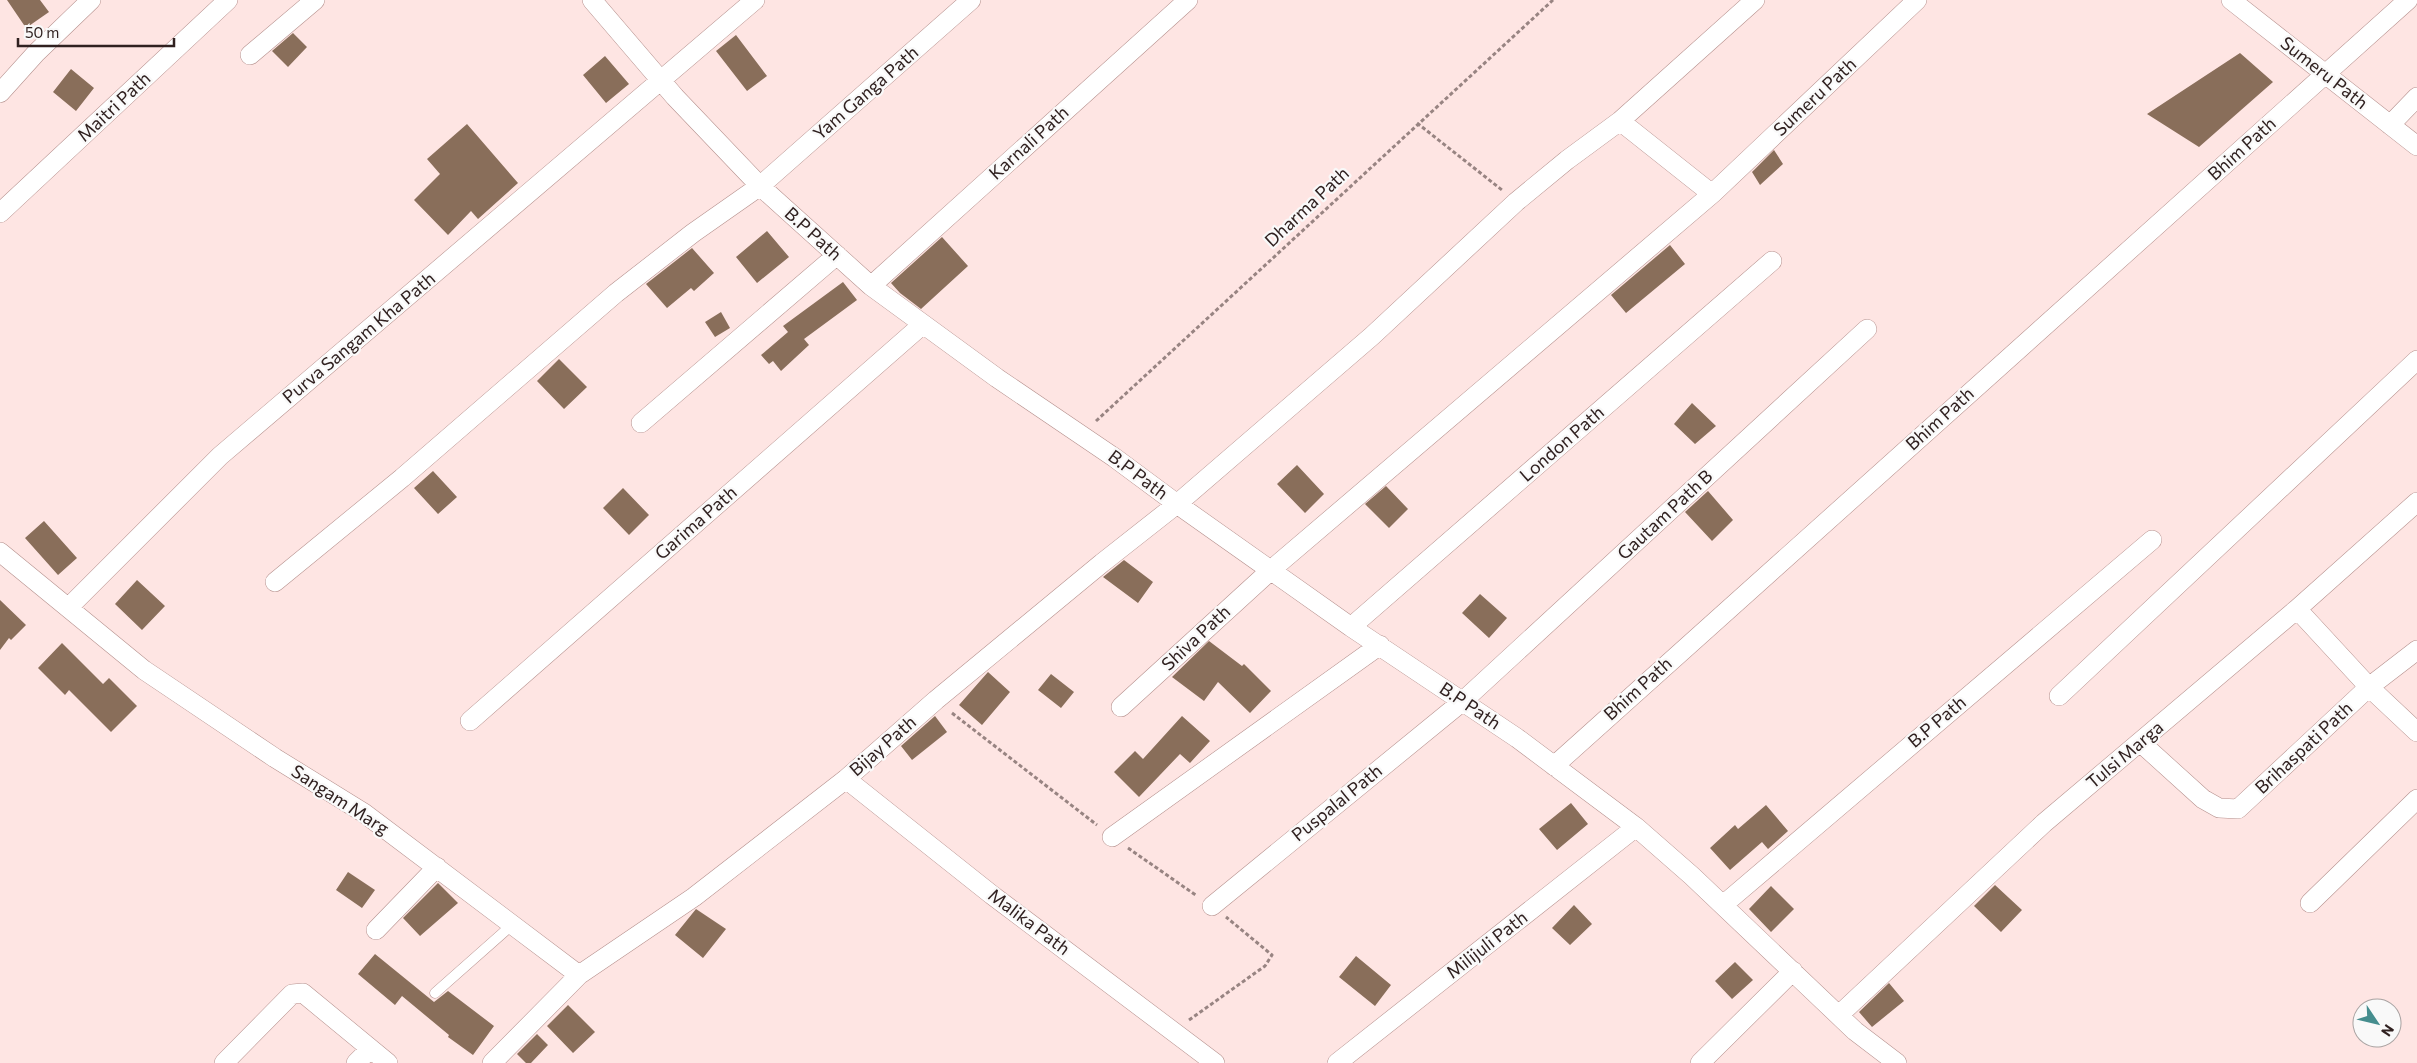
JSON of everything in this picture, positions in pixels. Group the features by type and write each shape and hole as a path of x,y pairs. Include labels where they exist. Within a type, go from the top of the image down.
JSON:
{"street":[{"path":"0,93 36,53 90,0"},
{"name":"Maitri Path","path":"0,213 228,0"},
{"path":"250,56 315,0"},
{"name":"B.P Path","path":"592,0 661,81 760,186 871,286 922,325 1115,458 1351,627 1463,701 1636,827 1723,905 1839,1015 1896,1063"},
{"name":"Purva Sangam Kha Path","path":"69,607 220,456 755,0"},
{"name":"Yam Ganga Path","path":"275,582 402,478 616,293 694,233 760,186 972,0"},
{"name":"Karnali Path","path":"871,286 1188,0"},
{"name":"Bijay Path","path":"579,975 694,897 846,779 936,700 1102,562 1177,504 1372,336 1516,202 1567,160 1620,121 1755,0"},
{"name":"Sumeru Path","path":"1271,570 1712,194 1917,0"},
{"name":"Sumeru Path","path":"2231,0 2327,73 2417,146"},
{"name":"Bhim Path","path":"1554,766 2408,0"},
{"path":"2390,125 2417,97"},
{"path":"1620,121 1712,194"},
{"path":"641,423 837,255"},
{"name":"London Path","path":"1351,627 1772,261"},
{"name":"Garima Path","path":"470,721 922,325"},
{"name":"Gautam Path B","path":"1463,701 1867,328"},
{"path":"2059,696 2417,360"},
{"name":"Tulsi Marga","path":"1839,1015 2044,823 2297,609 2417,502"},
{"name":"B.P Path","path":"1723,905 2152,540"},
{"name":"Sangam Marg","path":"0,552 144,670 275,758 364,813 579,975"},
{"name":"Shiva Path","path":"1121,706 1271,570"},
{"path":"2297,609 2369,687 2417,732"},
{"path":"1112,837 1380,646"},
{"name":"Brihaspati Path","path":"2140,742 2204,799 2219,808 2238,809 2369,687 2417,650"},
{"name":"Puspalal Path","path":"1212,906 1463,701"},
{"name":"Malika Path","path":"846,779 992,895 1214,1063"},
{"path":"2310,903 2417,799"},
{"name":"Milijuli Path","path":"1337,1063 1636,827"},
{"path":"376,930 437,867"},
{"path":"1700,1063 1792,971"},
{"path":"492,1063 579,975"},
{"path":"224,1063 292,994 299,992 303,993 388,1063"},
{"path":"356,1063 370,1049"}],"lane":[{"path":"435,993 513,924"}],"path":[{"name":"Dharma Path","path":"1081,435 1417,123 1553,0"},
{"path":"1417,123 1516,202"},
{"path":"936,700 1112,837 1212,906 1272,955 1265,966 1174,1031"}],"building":[{"path":"7,0 40,0 49,12 26,28"},
{"path":"293,33 307,47 288,67 272,51"},
{"path":"736,35 767,76 747,91 716,51"},
{"path":"2240,53 2273,82 2199,147 2147,114"},
{"path":"605,56 629,84 606,103 583,75"},
{"path":"71,69 94,88 76,111 53,92"},
{"path":"467,124 518,183 478,219 471,211 448,235 414,200 440,174 427,159"},
{"path":"1774,150 1783,164 1760,185 1752,172"},
{"path":"767,231 789,257 757,283 736,257"},
{"path":"942,237 968,266 921,309 900,293 891,283"},
{"path":"1670,245 1685,264 1626,313 1611,295"},
{"path":"692,248 714,273 694,291 691,288 667,308 646,284"},
{"path":"843,282 857,300 804,339 809,345 781,371 773,361 769,364 761,355 788,332 783,326"},
{"path":"721,312 730,328 715,337 705,322"},
{"path":"559,359 587,387 564,409 537,381"},
{"path":"1692,403 1716,426 1695,444 1674,424"},
{"path":"1297,465 1324,494 1305,513 1277,484"},
{"path":"433,471 457,497 438,514 414,488"},
{"path":"1386,486 1408,509 1389,528 1365,504"},
{"path":"623,488 649,515 629,535 603,508"},
{"path":"1708,491 1733,520 1712,541 1685,512"},
{"path":"44,521 77,558 58,575 25,538"},
{"path":"1124,560 1153,582 1138,603 1103,577"},
{"path":"137,580 165,606 142,630 115,604"},
{"path":"1480,594 1507,618 1489,638 1462,613"},
{"path":"0,600 26,625 11,640 9,638 0,650"},
{"path":"1209,641 1242,666 1244,664 1271,691 1250,713 1218,682 1204,701 1172,677"},
{"path":"62,643 103,684 109,678 137,706 111,732 69,690 65,695 38,668"},
{"path":"988,672 1010,692 982,725 959,705"},
{"path":"1051,674 1074,692 1061,708 1038,690"},
{"path":"935,716 947,732 912,760 901,746"},
{"path":"1182,716 1210,741 1190,763 1180,754 1139,797 1114,772 1135,751 1143,759"},
{"path":"1571,803 1588,824 1557,850 1539,829"},
{"path":"1766,805 1788,831 1768,849 1762,842 1730,870 1710,848 1735,825 1738,829"},
{"path":"348,872 375,890 362,908 336,890"},
{"path":"438,883 458,903 420,936 403,918"},
{"path":"1995,885 2022,910 2001,932 1974,906"},
{"path":"1771,886 1794,909 1771,932 1749,909"},
{"path":"1574,905 1592,924 1570,945 1552,928"},
{"path":"696,909 726,929 703,958 675,935"},
{"path":"375,954 434,1002 448,991 494,1026 473,1055 448,1037 449,1035 402,996 395,1005 358,974"},
{"path":"1356,956 1391,985 1375,1006 1339,977"},
{"path":"1735,962 1753,980 1732,999 1715,981"},
{"path":"1889,983 1904,1001 1872,1027 1859,1012"},
{"path":"568,1005 595,1032 573,1053 547,1026"},
{"path":"537,1034 548,1045 531,1063 526,1063 517,1054"}]}
